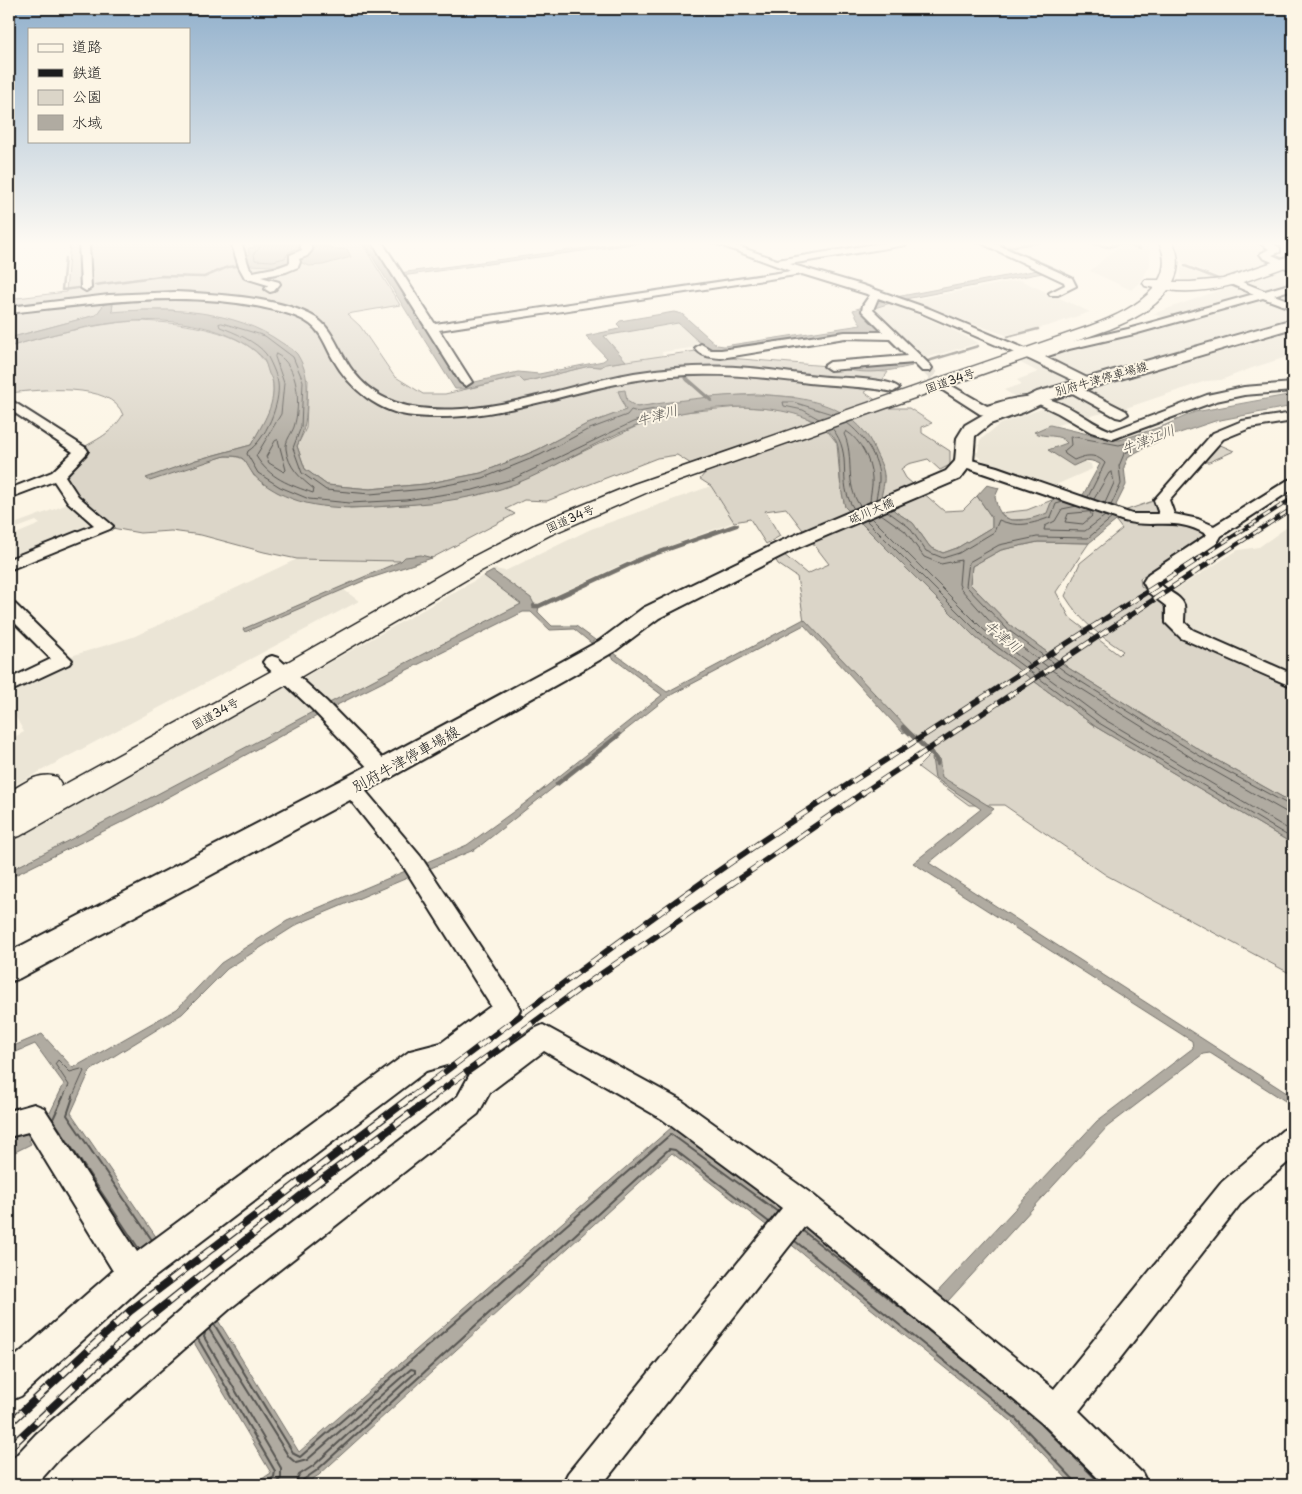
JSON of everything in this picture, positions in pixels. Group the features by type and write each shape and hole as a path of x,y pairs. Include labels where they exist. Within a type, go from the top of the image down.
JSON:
{"highway":[{"name":"国道34号","path":"9,806 279,668 542,530 688,465 1109,312"},
{"name":"国道34号","path":"886,394 1031,355 1109,324 1133,312"},
{"name":"国道34号","path":"9,828 279,668"}],"main road":[{"name":"別府牛津停車場線","path":"964,462 964,445 967,436 976,426 989,418 1079,385 1293,322"},
{"name":"砥川大橋","path":"797,541 953,475 964,462"},
{"name":"別府牛津停車場線","path":"9,968 351,787 607,646 651,613 797,541"}],"street":[{"path":"288,312 306,317 317,324 327,336 341,362 353,378 373,397 392,409 430,414 463,413 504,407 634,377 706,370 765,372 810,379 869,382 886,394"},
{"path":"421,312 466,382"},
{"path":"432,328 540,312"},
{"path":"870,312 892,336 926,368"},
{"path":"925,312 1031,355 1121,414"},
{"path":"1031,355 1130,332 1201,312"},
{"path":"701,348 708,353 721,354 845,335 892,336"},
{"path":"830,366 916,359"},
{"path":"945,386 984,411 1018,401 1046,401 1100,432 1113,435 1212,398 1244,391 1293,386"},
{"path":"9,403 81,452 57,476 9,494"},
{"path":"1168,518 1160,500 1218,436 1247,424 1293,417"},
{"path":"964,462 1129,518 1154,520 1168,518 1184,519 1200,524 1214,533"},
{"path":"9,566 105,526 73,499 57,476"},
{"path":"1293,484 1214,533 1211,540 1154,577 1151,582 1155,589 1175,604 1175,623 1187,634 1293,681"},
{"path":"9,608 63,660 9,686"},
{"path":"279,668 324,710 382,770"},
{"path":"9,1384 147,1263 418,1060 448,1053 507,1009 417,870 351,787"},
{"path":"12,1485 48,1446 196,1318 468,1105 480,1083 543,1037 672,1110 803,1205 1056,1413 1130,1485"},
{"path":"9,1124 34,1117 41,1129 147,1263"},
{"path":"1056,1413 1232,1192 1293,1140"},
{"path":"580,1485 803,1205"}],"shaded area":[{"path":"865,312 911,312 979,343 915,361 870,319"},
{"path":"938,312 1090,312 1048,326 1006,335"},
{"path":"1159,312 1293,312 1293,355 1221,380 1206,381 1126,408 1072,420 1055,426 1050,425 1041,436 1057,436 1067,443 1048,449 1080,463 1083,460 1091,464 1092,469 1051,487 989,465 972,452 978,452 980,440 1000,424 1044,408 1019,399 1004,390 1022,384 1017,380 1038,372 1019,362 1064,345 1169,319 1153,314"},
{"path":"679,323 705,346 662,352 663,356 626,361 603,336"},
{"path":"711,486 734,522 629,561 410,663 124,816 9,873 9,844 495,569 505,571 591,529"},
{"path":"71,503 101,526 9,563 9,548 12,546 9,543 9,537 40,524 36,521 9,531 9,526"},
{"path":"1293,523 1293,677 1190,631 1181,624 1170,593 1238,550 1259,547"},
{"path":"297,559 401,561 340,587 359,601 9,788 9,740 24,732 9,705 9,682 48,663 133,637"}],"green space":[{"path":"9,312 98,312 96,315 9,338"},
{"path":"183,312 360,312 347,314 360,326 394,376 423,394 445,394 519,377 524,382 589,366 601,367 606,364 696,351 702,354 726,356 729,358 840,367 847,370 888,372 879,385 864,392 887,408 909,408 932,423 922,427 922,433 950,451 950,465 940,470 928,459 908,464 901,469 906,478 944,511 963,510 977,496 992,518 992,527 957,548 943,553 930,547 913,523 896,512 881,498 884,475 794,397 757,394 713,397 637,407 627,402 622,402 626,410 585,425 537,450 481,473 425,484 370,489 327,485 305,469 297,446 306,428 308,380 225,318"},
{"path":"134,321 181,324 206,329 230,337 251,348 266,364 273,384 270,411 251,445 196,460 147,479 225,456 231,456 243,460 254,476 350,508 406,505 474,495 514,484 635,427 684,412 740,407 776,409 801,415 825,428 837,443 845,507 976,638 1096,727 1293,844 1293,975 1106,875 1004,805 969,805 918,767 933,752 911,734 804,621 797,577 778,564 774,557 783,554 807,574 829,564 786,508 765,511 780,536 766,544 750,519 734,522 711,486 700,479 705,473 677,455 657,458 547,501 524,500 506,509 515,514 432,558 412,556 401,561 297,559 201,535 171,531 140,533 101,526 51,475 71,455 107,433 123,415 116,404 104,397 89,392 37,390 9,393 9,347 71,331"},
{"path":"1216,443 1234,451 1209,462 1201,461"},
{"path":"1052,500 1048,513 1033,519 1010,520 1000,513 1027,510"},
{"path":"1156,500 1164,513 1201,531 1204,538 1140,578 1141,586 1164,604 1164,620 1184,637 1293,685 1293,803 1211,757 1070,669 1010,625 970,584 972,566 1001,550 1038,542 1089,543 1056,592 1070,618 1119,655 1123,651 1091,627 1077,613 1065,596 1080,563 1122,529 1116,521 1121,512"}],"water":[{"path":"98,312 186,312 222,317 243,323 263,332 294,351 306,375 307,386 305,423 297,446 305,469 327,485 370,489 425,484 481,473 537,450 585,425 626,410 618,391 625,390 627,401 637,407 733,395 769,395 804,399 835,409 859,426 881,463 884,481 881,498 896,512 913,523 930,547 943,553 957,548 992,527 992,518 977,496 987,485 999,488 995,497 999,510 1004,517 1015,520 1029,519 1047,513 1052,500 1066,495 1083,495 1100,464 1086,460 1073,466 1048,450 1067,443 1064,440 1034,432 1050,425 1120,440 1163,426 1195,412 1293,394 1293,406 1215,421 1162,439 1129,456 1124,467 1126,485 1116,505 1121,512 1116,521 1089,543 1038,542 1001,550 972,566 970,584 1010,625 1070,669 1211,757 1293,803 1293,844 1096,727 976,638 845,507 840,484 837,443 824,427 811,420 791,413 752,407 712,408 672,415 652,420 619,433 502,489 446,501 417,504 355,508 307,503 292,499 261,482 255,477 241,457 232,456 225,456 150,481 146,478 196,460 251,445 270,409 273,382 263,359 250,347 235,338 219,332 183,323 148,320 117,322 39,338 9,347 9,338 96,315"},
{"path":"407,312 416,312 462,385 518,372 539,374 603,361 607,358 586,336 619,329 620,327 617,324 620,321 674,312 682,314 717,345 724,346 861,325 854,312 865,312 883,332 821,335 720,352 708,348 678,323 604,336 626,361 606,364 601,367 589,366 524,382 519,377 465,389 455,389"},
{"path":"908,361 912,366 876,372 849,370 840,367"},
{"path":"421,555 432,558 368,579 245,632 243,629 401,561 405,557"},
{"path":"493,571 531,598 534,604 539,606 538,612 552,626 576,626 595,640 591,643 574,629 550,630 531,612 523,612 339,704 130,818 9,878 9,871 521,604 484,576"},
{"path":"804,619 909,730 903,733 804,625 669,696 476,849 298,924 227,969 182,1014 90,1071 71,1113 159,1241 138,1257 53,1128 29,1140 31,1144 9,1155 9,1134 23,1131 25,1134 48,1122 47,1119 64,1084 35,1044 9,1055 9,1048 42,1034 73,1068 177,1009 221,963 287,921 467,845 524,804 662,695 610,656 614,653 667,692"},
{"path":"932,758 939,758 942,777 994,809 929,863 1293,1097 1293,1106 1210,1053 1203,1054 1107,1127 927,1324 1037,1412 1109,1485 1073,1485 1011,1421 788,1242 672,1153 319,1475 303,1485 253,1485 271,1473 189,1334 214,1314 299,1452 672,1127 800,1222 916,1315 1097,1121 1193,1048 1192,1041 913,863 981,809 935,778"}],"waterway":[{"path":"1007,337 1038,329"},
{"path":"885,336 912,361"},
{"path":"928,361 978,346"},
{"path":"684,376 688,381"},
{"path":"687,379 711,400"},
{"path":"637,560 737,525"},
{"path":"534,606 539,606 641,559"},
{"path":"903,727 936,758 937,764"},
{"path":"557,784 619,735"}],"tunnel":[{"path":"926,368 939,381"},
{"path":"938,379 945,386"}],"railway":[{"path":"1196,560 1293,498"},
{"path":"1213,560 1293,508"},
{"path":"833,794 1198,559"},
{"path":"861,794 1215,559"},
{"path":"410,1098 673,903 835,793"},
{"path":"431,1098 578,990 863,793"},
{"path":"9,1424 130,1311 411,1097"},
{"path":"9,1448 137,1327 313,1186 433,1097"}],"water label":[{"name":"牛津川","path":"657,415"},
{"name":"牛津江川","path":"1148,439"},
{"name":"牛津川","path":"1003,636"}]}
